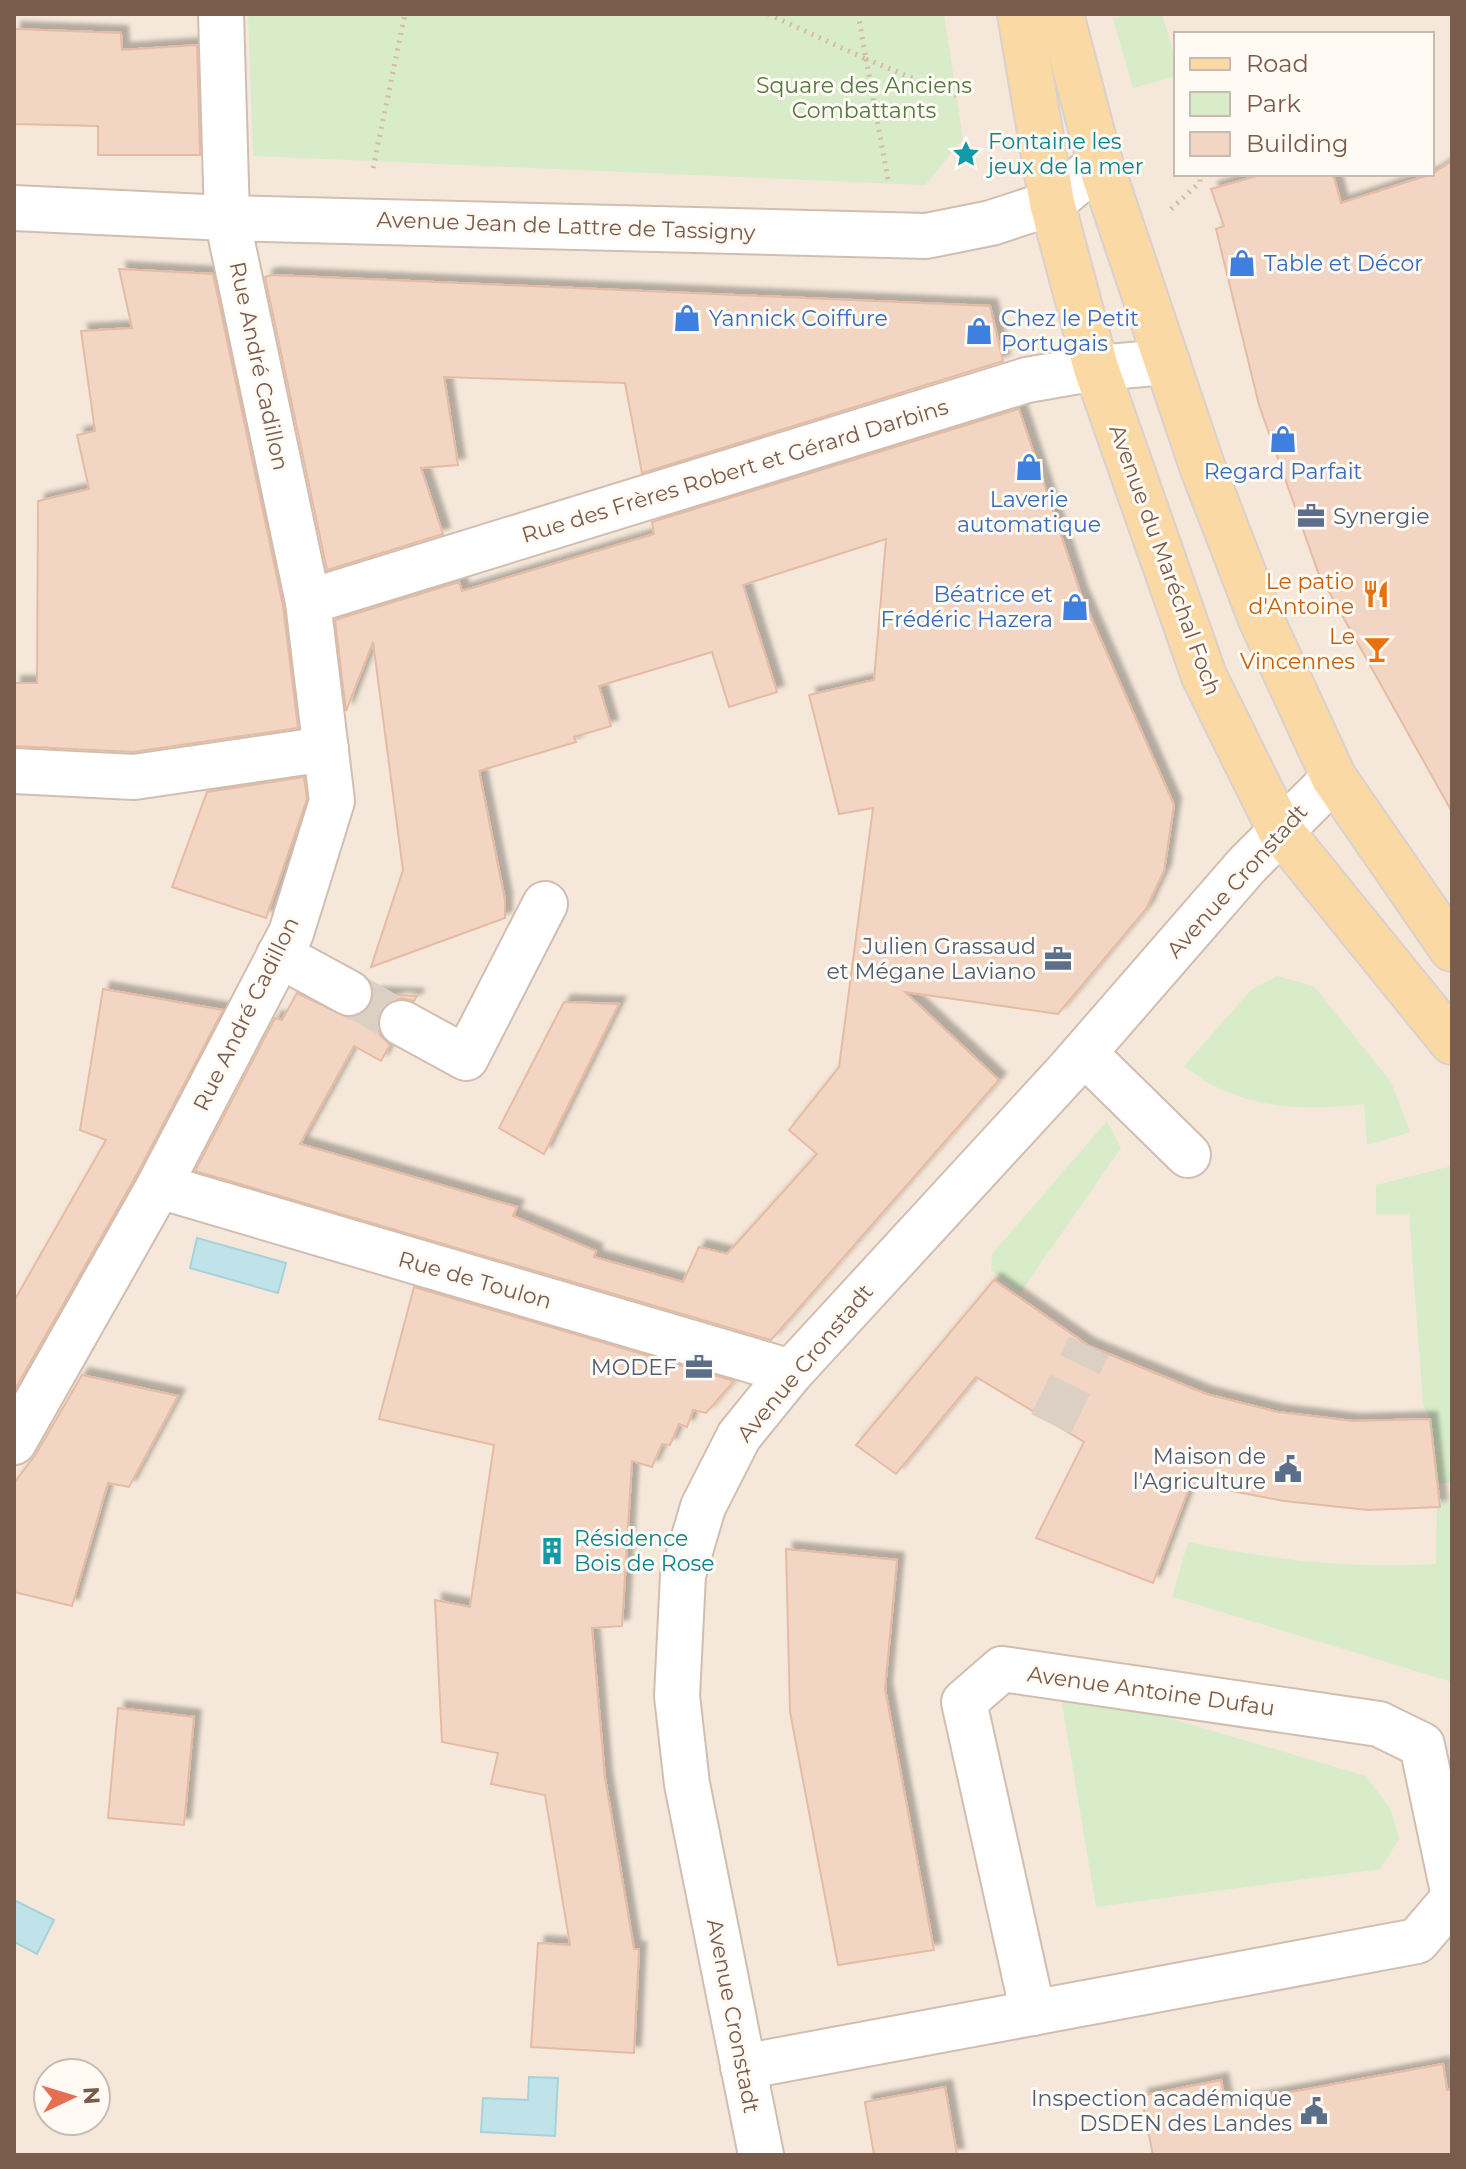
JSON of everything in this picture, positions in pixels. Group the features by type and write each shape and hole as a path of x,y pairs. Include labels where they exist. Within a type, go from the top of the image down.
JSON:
{"main road":[{"name":"Avenue du Maréchal Foch","path":"1020,14 1052,203 1096,368 1204,676 1280,830 1452,1042"},
{"path":"1061,14 1100,163 1202,466 1261,619 1334,778 1452,949"}],"street":[{"name":"Rue André Cadillon","path":"14,1442 159,1186 291,933 332,801 308,602 227,218 221,14"},
{"name":"Avenue Jean de Lattre de Tassigny","path":"14,208 227,218 926,236 991,223 1052,203 1100,163"},
{"name":"Rue des Frères Robert et Gérard Darbins","path":"308,602 1027,380 1096,368 1167,362"},
{"path":"14,771 134,777 326,749"},
{"name":"Avenue Cronstadt","path":"761,2155 687,1784 677,1696 678,1612 685,1560 703,1507 739,1436 791,1372 1084,1053 1280,830 1334,778"},
{"path":"402,1023 466,1058 545,904"},
{"path":"279,955 349,993"},
{"path":"1084,1053 1188,1155"},
{"name":"Rue de Toulon","path":"159,1186 791,1372"},
{"name":"Avenue Antoine Dufau","path":"1033,2013 964,1702 1002,1669 1379,1724 1422,1745 1452,1887"},
{"path":"743,2067 1417,1941 1452,1900"}],"path":[{"path":"372,173 405,14"},
{"path":"768,14 956,96"},
{"path":"858,14 889,183"},
{"path":"1170,210 1200,182 1200,176"}],"shaded area":[{"path":"14,14 1452,14 1452,2155 14,2155"}],"green space":[{"name":"Square des Anciens Combattants","path":"248,14 944,14 963,139 925,185 253,156"},
{"path":"1128,14 1162,14 1174,55 1174,77 1133,88 1113,19"},
{"path":"1277,976 1314,986 1391,1082 1410,1132 1367,1145 1364,1104 1292,1107 1270,1104 1225,1091 1184,1066 1252,989"},
{"path":"1107,1121 1121,1148 1020,1293 991,1270 992,1254"},
{"path":"1452,1166 1452,1482 1438,1484 1430,1419 1423,1404 1409,1214 1376,1214 1376,1185"},
{"path":"1452,1501 1452,1682 1172,1597 1188,1542 1311,1562 1436,1564 1437,1502"},
{"path":"1059,1686 1366,1776 1391,1810 1399,1839 1380,1869 1096,1907"}],"water":[{"path":"197,1238 286,1263 278,1293 190,1268"},
{"path":"14,1900 54,1920 37,1954 14,1942"},
{"path":"529,2077 558,2078 555,2136 481,2132 483,2098 528,2100"}],"building":[{"path":"14,29 121,33 122,50 197,45 200,155 98,155 98,126 14,124"},
{"path":"1452,161 1452,812 1318,572 1259,405 1216,229 1224,226 1211,189 1257,176 1334,176 1341,203 1434,176 1434,173"},
{"path":"119,269 213,274 283,606 298,728 133,752 14,746 14,683 37,683 38,501 89,489 77,435 95,431 81,331 132,328"},
{"path":"265,277 990,306 1003,361 642,473 625,383 444,377 458,465 421,468 443,534 327,570"},
{"path":"1019,409 1081,595 1174,805 1164,871 1146,909 1058,1014 905,992 999,1080 771,1340 195,1171 275,1018 282,1020 297,993 349,1018 363,1014 371,1006 374,994 417,996 414,1001 401,998 390,1001 381,1010 377,1024 380,1035 390,1045 381,1061 354,1046 300,1144 517,1207 513,1216 596,1251 594,1257 683,1282 699,1247 727,1254 817,1154 789,1130 839,1067 873,808 839,814 809,695 874,680 886,539 743,585 777,692 729,707 712,652 599,686 611,726 574,737 576,742 479,771 505,900 505,918 371,967 403,870 373,642 346,711 335,620 459,582 462,591 654,534 652,522"},
{"path":"304,777 307,799 266,918 172,887 207,792"},
{"path":"103,989 223,1010 137,1174 14,1391 14,1301 106,1140 80,1130"},
{"path":"564,1002 619,1004 544,1154 499,1128"},
{"path":"994,1280 1089,1346 1206,1394 1278,1412 1353,1421 1430,1419 1440,1507 1368,1510 1284,1501 1191,1483 1153,1583 1036,1538 1084,1442 976,1377 896,1474 856,1445"},
{"path":"414,1287 734,1381 706,1413 693,1410 687,1427 679,1424 670,1445 662,1444 652,1467 632,1461 622,1626 592,1628 605,1778 634,1949 639,1949 634,2053 531,2047 538,1943 570,1945 545,1795 491,1784 498,1753 442,1742 435,1600 470,1607 494,1445 379,1419"},
{"path":"82,1375 178,1396 129,1487 108,1483 72,1606 14,1592 14,1483 36,1454"},
{"path":"786,1549 897,1560 885,1689 934,1950 838,1965 790,1712"},
{"path":"118,1708 194,1717 184,1825 108,1818"},
{"path":"1443,2064 1447,2090 1452,2089 1452,2155 1153,2155 1141,2096 1221,2080 1226,2104"},
{"path":"945,2087 957,2155 874,2155 865,2102"}],"tunnel":[{"path":"349,993 402,1023"},
{"path":"1051,1424 1089,1346"}],"place":[{"name":"Fontaine les jeux de la mer","path":"966,154"},
{"name":"Table et Décor","path":"1242,263"},
{"name":"Yannick Coiffure","path":"687,318"},
{"name":"Chez le Petit Portugais","path":"979,331"},
{"name":"Regard Parfait","path":"1283,439"},
{"name":"Laverie automatique","path":"1029,467"},
{"name":"Synergie","path":"1311,516"},
{"name":"Le patio d'Antoine","path":"1376,594"},
{"name":"Béatrice et Frédéric Hazera","path":"1075,607"},
{"name":"Le Vincennes","path":"1377,649"},
{"name":"Julien Grassaud et Mégane Laviano","path":"1058,959"},
{"name":"MODEF","path":"699,1367"},
{"name":"Maison de l'Agriculture","path":"1288,1469"},
{"name":"Résidence Bois de Rose","path":"552,1551"},
{"name":"Inspection académique DSDEN des Landes","path":"1314,2111"}]}
